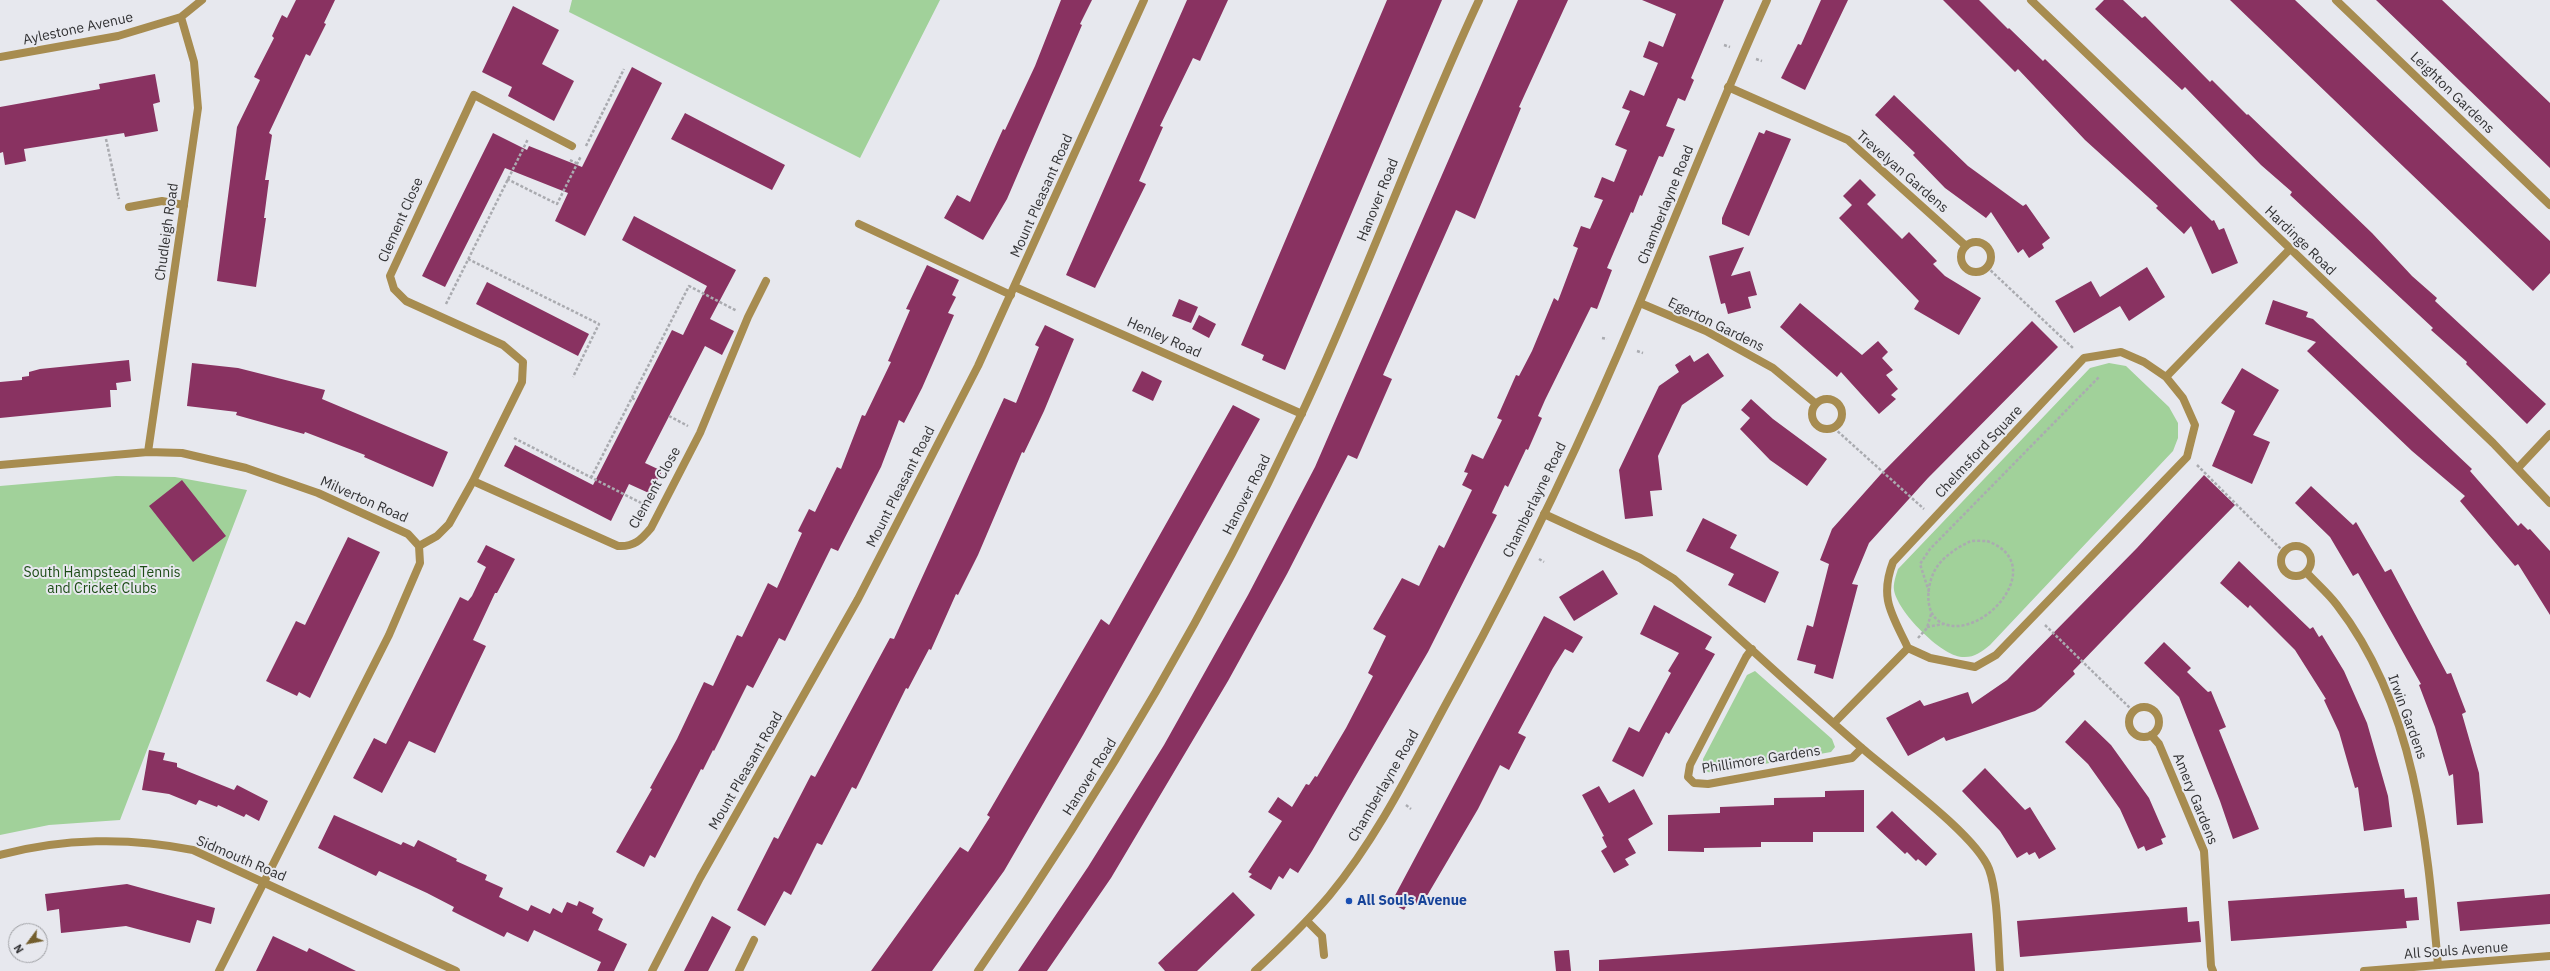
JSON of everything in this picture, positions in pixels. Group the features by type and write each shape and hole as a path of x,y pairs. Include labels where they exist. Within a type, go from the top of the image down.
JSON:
{"street":[{"name":"Aylestone Avenue","path":"0,57 118,36 181,17 202,0"},
{"name":"Mount Pleasant Road","path":"652,971 700,878 858,599 978,366 1144,0"},
{"name":"Hanover Road","path":"978,971 1029,897 1126,745 1201,611 1302,414 1439,86 1479,0"},
{"name":"Chamberlayne Road","path":"1255,971 1307,921 1331,893 1394,798 1487,627 1544,514 1640,303 1728,86 1767,0"},
{"name":"Hardinge Road","path":"2031,0 2518,468 2550,503"},
{"name":"Leighton Gardens","path":"2336,0 2550,205"},
{"name":"Chudleigh Road","path":"148,452 198,108 194,62 181,17"},
{"name":"Trevelyan Gardens","path":"1728,86 1848,140 1966,246"},
{"name":"Clement Close","path":"419,546 437,536 449,524 473,481 522,382 524,362 503,345 440,315 406,301 394,289 390,276 474,95 572,146"},
{"path":"129,207 162,201 184,205"},
{"path":"859,224 1011,295"},
{"path":"1976,242 1987,246 1991,257 1988,267 1977,272 1966,268 1962,257 1966,246 1976,242"},
{"path":"2166,377 2290,249"},
{"name":"Clement Close","path":"473,481 618,546 629,546 640,541 658,512 700,433 748,317 766,281"},
{"name":"Henley Road","path":"1015,287 1302,414"},
{"name":"Egerton Gardens","path":"1640,303 1706,331 1773,368 1815,404"},
{"path":"1834,723 1908,648 1930,658 1975,667 1996,655 2187,457 2195,425 2183,398 2166,377 2144,362 2121,352 2084,358"},
{"name":"Chelmsford Square","path":"1908,648 1886,597 1886,581 1893,562 2084,358"},
{"path":"1824,398 1835,400 1839,404 1842,409 1841,419 1834,428 1827,430 1814,424 1812,410 1815,404 1824,398"},
{"path":"2518,468 2550,434"},
{"name":"Milverton Road","path":"0,466 148,452 182,453 246,468 318,493 408,534 419,546"},
{"path":"1544,514 1657,567 1674,579 1862,748 1963,834 1982,856 1989,869 1993,883 2000,971"},
{"path":"219,971 389,635 420,563 419,546"},
{"path":"2294,546 2306,550 2310,561 2306,572 2300,576 2292,576 2286,572 2282,566 2281,558 2284,552 2294,546"},
{"name":"Irwin Gardens","path":"2306,572 2337,605 2375,666 2410,756 2424,830 2438,965"},
{"name":"Phillimore Gardens","path":"1752,649 1746,657 1690,765 1688,777 1694,783 1708,784 1852,758 1862,748"},
{"path":"2142,707 2156,713 2158,722 2151,735 2141,736 2132,730 2129,720 2133,711 2142,707"},
{"name":"Amery Gardens","path":"2151,735 2158,744 2204,851 2211,966 2213,971"},
{"name":"Sidmouth Road","path":"0,855 56,843 120,842 163,844 193,850 456,971"},
{"path":"1307,921 1322,936 1324,956"},
{"path":"739,971 754,940"},
{"name":"All Souls Avenue","path":"2364,971 2550,956"}],"path":[{"path":"1724,44 1730,47"},
{"path":"1756,59 1762,61"},
{"path":"106,139 121,210 129,207"},
{"path":"440,315 528,139 535,142"},
{"path":"563,156 578,164"},
{"path":"468,259 599,324 573,377"},
{"path":"1988,267 2084,358"},
{"path":"591,478 689,286 748,317"},
{"path":"1602,338 1607,339"},
{"path":"1637,351 1643,353"},
{"path":"1929,592 1920,564 1930,549 2100,376"},
{"path":"632,398 636,400"},
{"path":"669,416 700,433"},
{"path":"1834,428 1935,518"},
{"path":"514,438 658,512"},
{"path":"2187,457 2284,552"},
{"path":"1924,632 1927,628 1931,614 1928,602 1934,572 1948,555 1970,542 1987,541 1996,544 2010,561 2014,575 2009,592 1992,610 1973,623 1958,625 1943,624 1927,628"},
{"path":"1507,543 1511,546"},
{"path":"1539,560 1544,562"},
{"path":"1931,614 1943,624"},
{"path":"2034,617 2133,711"},
{"path":"1377,788 1381,790"},
{"path":"1406,805 1411,809"}],"green space":[{"path":"572,0 940,0 860,158 569,12"},
{"path":"2109,363 2126,366 2169,407 2178,423 2178,438 2173,451 1990,645 1984,650 1970,657 1953,655 1932,641 1921,631 1903,609 1894,590 1898,569 2090,368"},
{"name":"South Hampstead Tennis and Cricket Clubs","path":"116,476 175,477 247,490 120,820 49,825 0,835 0,486"},
{"path":"1755,671 1832,739 1835,747 1831,752 1714,773 1708,772 1703,767 1703,759 1747,675"}],"building":[{"path":"296,0 335,0 324,23 326,24 310,56 306,54 269,133 272,135 265,180 269,180 264,218 266,218 256,287 217,281 237,127 260,80 254,77 274,38 272,36 282,15 287,18"},
{"path":"1061,0 1092,0 1080,24 1082,25 1007,199 983,240 944,218 957,195 970,202 1003,129 1005,130 1035,66"},
{"path":"1187,0 1228,0 1200,61 1193,58 1160,126 1163,127 1139,181 1146,184 1095,288 1066,275"},
{"path":"1387,0 1442,0 1285,370 1262,360 1264,355 1241,345"},
{"path":"1518,0 1568,0 1519,107 1521,108 1475,219 1456,210 1383,375 1392,379 1357,459 1348,455 1287,574 1228,681 1111,878 1047,971 1018,971 1088,867 1164,745 1248,595 1315,467"},
{"path":"1642,0 1724,0 1691,78 1694,80 1685,101 1678,98 1666,126 1675,129 1663,157 1659,156 1642,196 1640,195 1633,213 1631,212 1607,268 1612,270 1597,309 1591,307 1545,400 1538,416 1542,418 1528,450 1526,449 1508,487 1505,485 1492,513 1497,515 1428,652 1298,873 1290,868 1283,879 1279,876 1271,890 1249,877 1252,874 1248,872 1282,821 1268,812 1278,797 1292,807 1306,784 1309,785 1315,776 1317,777 1346,728 1373,676 1368,673 1386,636 1373,629 1402,578 1419,586 1439,545 1444,548 1472,490 1462,485 1468,473 1464,472 1472,454 1483,459 1502,420 1497,418 1516,375 1519,376 1532,351 1554,298 1558,301 1578,248 1573,246 1581,226 1590,229 1603,200 1594,197 1602,177 1614,182 1627,150 1615,145 1630,111 1622,108 1630,90 1644,96 1658,63 1643,57 1649,41 1663,47 1676,14"},
{"path":"1821,0 1848,0 1805,90 1781,78 1798,44 1801,45"},
{"path":"1943,0 1979,0 2043,61 2045,59 2212,221 2214,220 2219,230 2224,228 2238,263 2212,274 2191,226 2184,234 2156,208 2158,206 2085,140 2018,69 2015,72"},
{"path":"2104,0 2123,0 2142,18 2145,16 2210,82 2212,80 2372,233 2412,276 2437,298 2435,301 2546,404 2527,424 2466,364 2467,362 2431,330 2433,328 2290,195 2292,192 2261,165 2185,87 2182,90 2095,9"},
{"path":"2230,0 2295,0 2550,241 2550,273 2533,291"},
{"path":"2376,0 2442,0 2550,103 2550,168"},
{"path":"513,6 559,30 542,64 574,81 554,121 508,96 512,87 482,72"},
{"path":"632,67 662,83 585,236 555,221 568,193 505,168 445,287 422,276 493,133 527,150 529,146 582,167"},
{"path":"155,74 160,102 153,104 158,131 125,137 124,133 24,149 26,161 5,165 3,152 0,153 0,107 100,89 99,84"},
{"path":"1894,95 1968,166 2023,206 2026,204 2050,238 2042,244 2044,248 2029,258 2023,249 2018,253 1991,212 1986,218 1945,188 1913,155 1915,153 1875,115"},
{"path":"685,113 785,165 772,190 671,139"},
{"path":"1766,130 1791,139 1749,236 1722,224 1722,218 1759,132 1764,134"},
{"path":"1860,179 1876,195 1867,204 1902,239 1909,232 1937,261 1933,264 1945,276 1981,298 1959,335 1914,309 1919,301 1839,218 1852,205 1843,196"},
{"path":"634,216 736,270 710,319 734,331 722,355 705,346 645,463 662,471 651,494 629,484 611,521 504,466 515,445 593,485 672,330 683,335 707,286 622,240"},
{"path":"1744,247 1731,276 1750,271 1757,295 1748,297 1751,308 1728,314 1725,303 1721,304 1709,256"},
{"path":"927,265 959,280 952,295 956,297 948,313 954,315 922,388 904,423 899,420 881,467 838,551 831,548 785,641 779,638 753,688 747,685 714,751 713,750 703,770 701,769 655,858 650,855 644,867 616,852 652,789 650,788 677,739 704,682 713,686 737,635 742,637 768,583 777,588 802,533 798,531 809,509 815,512 837,467 841,469 862,415 865,416 891,362 888,361 910,310 906,309"},
{"path":"2147,267 2165,297 2129,321 2120,306 2074,333 2055,301 2091,281 2100,297"},
{"path":"487,282 589,334 578,356 476,304"},
{"path":"1179,299 1198,307 1191,323 1172,316"},
{"path":"2273,300 2308,312 2306,317 2313,319 2472,469 2470,471 2518,526 2521,523 2528,530 2530,529 2550,551 2550,615 2518,564 2515,566 2460,501 2465,496 2412,451 2307,351 2316,342 2265,324"},
{"path":"1800,303 1862,355 1878,341 1888,352 1882,358 1893,370 1886,375 1898,389 1891,395 1896,399 1879,414 1841,372 1837,377 1780,327"},
{"path":"1199,315 1216,324 1209,338 1192,329"},
{"path":"2032,321 2058,347 1928,478 1869,543 1852,584 1858,585 1833,679 1814,673 1816,665 1797,660 1807,625 1813,627 1829,564 1820,560 1832,529 1881,474"},
{"path":"1045,325 1074,339 1044,411 1024,453 1022,452 978,555 958,595 956,594 931,650 929,649 908,689 906,688 856,789 852,787 822,845 817,843 791,895 784,891 765,926 737,910 774,837 778,839 811,775 815,777 890,638 894,639 1004,398 1016,403 1039,347 1035,345"},
{"path":"1708,353 1724,376 1682,405 1658,456 1662,490 1650,491 1653,516 1625,519 1619,470 1659,386 1679,372 1675,365 1690,355 1694,362"},
{"path":"129,360 131,381 116,383 117,390 110,390 111,407 0,418 0,382 22,380 22,377 29,376 29,372 40,369"},
{"path":"192,363 238,368 325,390 322,399 448,452 433,487 364,457 365,455 305,432 304,434 236,415 237,412 187,406"},
{"path":"2242,368 2279,390 2253,435 2270,442 2252,484 2212,466 2235,411 2221,403"},
{"path":"1142,371 1162,381 1153,401 1132,391"},
{"path":"1751,399 1773,419 1827,459 1807,486 1770,460 1740,429 1750,418 1741,410"},
{"path":"1233,405 1260,419 1083,735 1004,871 932,971 871,971 960,847 968,852 990,817 987,815 1101,619 1109,625"},
{"path":"2204,475 2235,505 2073,671 2075,674 2041,707 2035,711 1946,741 1944,737 1908,756 1886,718 1920,700 1924,706 1968,692 1972,704 2007,680 2137,548"},
{"path":"182,480 226,536 193,562 149,506"},
{"path":"2311,486 2353,525 2356,522 2385,572 2391,569 2447,674 2451,673 2466,712 2462,714 2479,773 2483,823 2457,825 2453,774 2449,776 2435,727 2419,685 2421,684 2358,573 2353,576 2330,537 2295,503"},
{"path":"1703,518 1737,535 1730,548 1779,572 1765,603 1728,585 1734,574 1686,551"},
{"path":"348,537 380,552 310,698 299,692 297,696 266,681 296,621 305,625"},
{"path":"486,545 515,559 497,593 495,593 473,640 486,646 435,753 409,741 382,793 353,778 374,738 386,744 460,597 468,601 472,596 486,567 477,562"},
{"path":"2239,561 2310,629 2313,627 2319,637 2322,635 2344,671 2367,723 2388,796 2392,827 2364,831 2358,787 2355,788 2339,732 2324,700 2326,699 2295,650 2250,605 2248,608 2220,583"},
{"path":"1603,570 1618,594 1574,621 1559,597"},
{"path":"1654,605 1712,637 1705,649 1715,654 1669,734 1666,732 1643,777 1612,761 1629,727 1639,732 1671,673 1668,671 1679,653 1640,634"},
{"path":"1544,616 1583,637 1573,653 1565,649 1553,668 1518,733 1526,737 1509,770 1500,765 1478,809 1421,906 1410,900 1404,910 1391,903"},
{"path":"2164,642 2191,668 2187,672 2208,692 2211,691 2226,727 2219,730 2259,829 2233,839 2220,801 2179,697 2144,663"},
{"path":"2085,720 2111,745 2149,798 2166,837 2161,839 2163,844 2146,851 2144,846 2138,849 2120,809 2088,764 2065,742"},
{"path":"149,750 165,753 163,760 177,763 177,767 234,790 237,785 268,801 259,821 246,814 244,817 218,805 217,807 199,800 196,805 169,794 142,790"},
{"path":"1985,768 2025,810 2030,807 2056,849 2039,859 2035,852 2029,855 2027,852 2017,858 2000,831 1962,791"},
{"path":"1599,786 1609,803 1634,789 1653,824 1628,839 1636,853 1625,859 1629,865 1614,873 1601,851 1607,847 1602,837 1604,836 1582,795"},
{"path":"1864,790 1864,832 1813,832 1813,842 1761,842 1761,847 1704,848 1704,852 1668,851 1668,815 1720,813 1720,807 1774,805 1774,798 1825,797 1825,791"},
{"path":"1892,811 1937,854 1926,866 1918,859 1916,861 1907,852 1905,854 1876,827"},
{"path":"334,815 401,845 403,842 414,847 418,840 457,859 456,861 487,875 485,880 503,888 499,897 528,911 531,905 550,914 553,908 562,913 567,902 577,906 579,901 594,908 592,913 603,919 598,930 627,944 614,971 597,971 601,962 534,930 528,942 507,932 504,937 452,911 454,907 427,893 379,871 376,876 318,848"},
{"path":"127,884 215,908 211,924 197,920 190,943 126,926 61,933 59,909 47,911 45,894"},
{"path":"2404,889 2405,898 2417,897 2419,920 2406,921 2407,928 2231,941 2228,901"},
{"path":"1233,892 1255,915 1197,971 1165,971 1158,963"},
{"path":"2550,894 2550,924 2460,931 2457,902"},
{"path":"2187,907 2188,922 2199,921 2201,942 2020,957 2017,921"},
{"path":"712,916 731,927 708,971 684,971"},
{"path":"1972,933 1975,971 1599,971 1599,960"},
{"path":"273,936 307,952 309,948 356,971 256,971"},
{"path":"1569,950 1571,971 1556,971 1554,951"}],"place":[{"name":"All Souls Avenue","path":"1349,901"}]}
